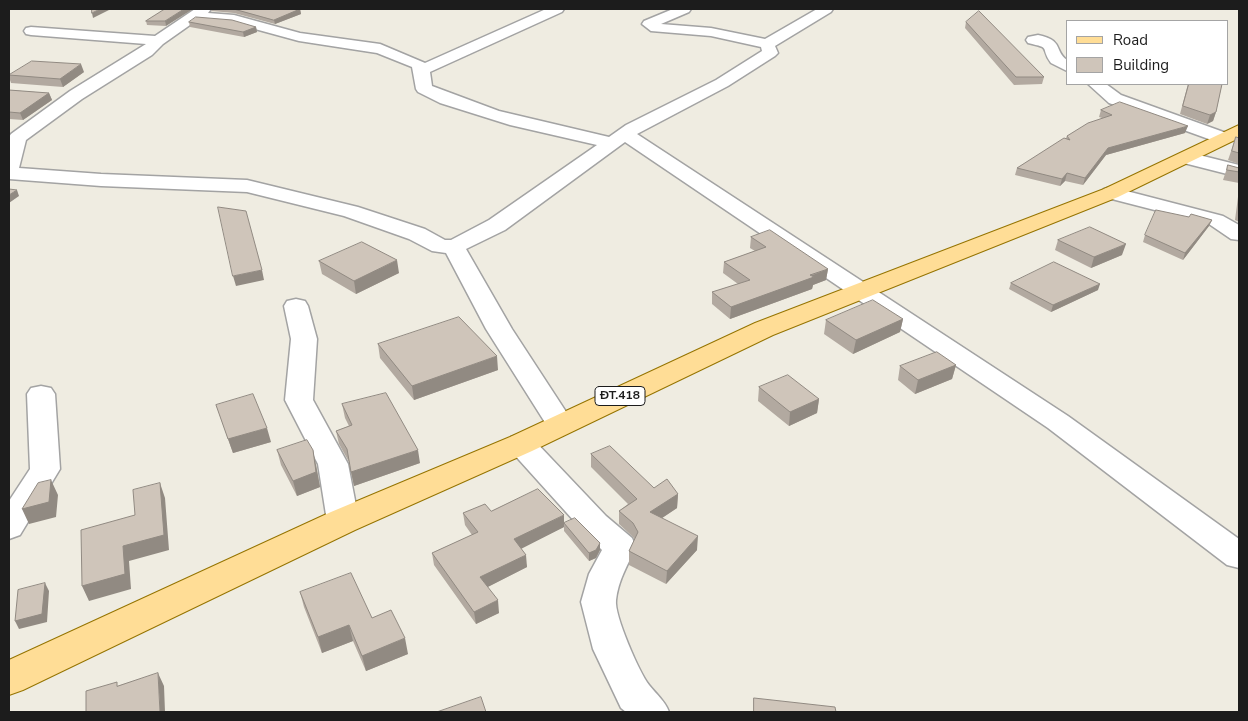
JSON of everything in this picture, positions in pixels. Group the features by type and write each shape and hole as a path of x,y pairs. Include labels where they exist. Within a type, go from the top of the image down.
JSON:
{"main road":[{"name":"ĐT.418","path":"9,678 343,521 521,444 764,329 1110,193 1187,158 1231,135"}],"street":[{"path":"422,70 557,9"},
{"path":"681,9 649,24 656,28 736,36 767,44 826,9"},
{"path":"767,44 770,53 722,83 618,139 497,225 454,247 440,246 417,234 351,211 247,186 101,180 9,172 16,138 76,95 147,52 158,41 200,12 234,19 299,37 380,49 409,58 418,64 422,70 424,89 451,102 498,118 618,139 861,291 1058,422 1239,556"},
{"path":"31,31 158,41"},
{"path":"1033,40 1039,39 1050,45 1056,52 1056,60 1066,65"},
{"path":"1097,85 1115,99 1231,135"},
{"path":"48,94 76,95"},
{"path":"1187,158 1239,171"},
{"path":"1110,193 1199,214 1216,220 1239,234"},
{"path":"454,247 499,329 560,424"},
{"path":"296,306 304,339 299,400 333,464 343,521"},
{"path":"9,527 45,469 41,394"},
{"path":"521,444 620,547 606,574 598,602 611,649 635,696 650,712"}],"building":[{"path":"92,9 100,9 92,13"},
{"path":"165,9 184,9 165,21 146,21"},
{"path":"234,9 300,9 274,20"},
{"path":"979,11 1044,77 1016,77 966,22"},
{"path":"196,17 232,20 256,27 243,32 189,22"},
{"path":"32,61 81,64 60,79 9,75"},
{"path":"1189,85 1222,85 1216,112 1210,115 1183,106"},
{"path":"9,90 49,93 20,113 9,112"},
{"path":"1120,102 1188,126 1108,148 1085,178 1067,173 1062,179 1017,168 1064,138 1070,140 1067,136 1088,123 1112,115 1101,110"},
{"path":"1236,137 1239,138 1239,153 1232,151"},
{"path":"1228,165 1239,168 1239,172 1227,170"},
{"path":"9,189 17,190 9,195"},
{"path":"218,207 246,211 262,270 233,276"},
{"path":"1156,210 1189,217 1191,214 1212,220 1185,253 1145,235"},
{"path":"1090,227 1126,244 1094,257 1058,240"},
{"path":"770,230 828,269 810,275 814,277 731,307 712,292 750,280 724,262 766,247 751,237"},
{"path":"362,242 397,260 354,281 319,261"},
{"path":"1054,262 1100,284 1053,305 1011,283"},
{"path":"873,300 903,319 856,340 826,320"},
{"path":"459,317 497,356 412,386 378,344"},
{"path":"937,352 956,365 918,380 900,366"},
{"path":"788,375 819,399 790,412 759,387"},
{"path":"386,393 418,450 351,472 347,449 336,431 352,425 342,404"},
{"path":"253,394 267,428 228,439 216,405"},
{"path":"307,440 313,450 316,472 293,481 277,450"},
{"path":"610,446 654,488 667,479 678,494 650,512 698,536 667,571 629,551 638,532 633,523 619,511 637,499 591,454"},
{"path":"51,480 49,502 22,509 38,483"},
{"path":"160,483 164,535 123,546 125,574 82,586 81,530 135,515 133,490"},
{"path":"538,489 564,515 514,539 526,555 480,577 498,600 474,612 432,553 478,532 463,513 485,504 491,511"},
{"path":"575,518 600,543 596,550 589,553 564,523"},
{"path":"351,573 372,618 391,610 405,638 362,656 349,625 318,637 300,592"},
{"path":"45,583 42,614 15,621 18,590"},
{"path":"158,673 160,712 86,712 86,691 117,682 117,686"},
{"path":"481,697 486,712 437,712"},
{"path":"754,698 835,707 836,712 754,712"}]}
